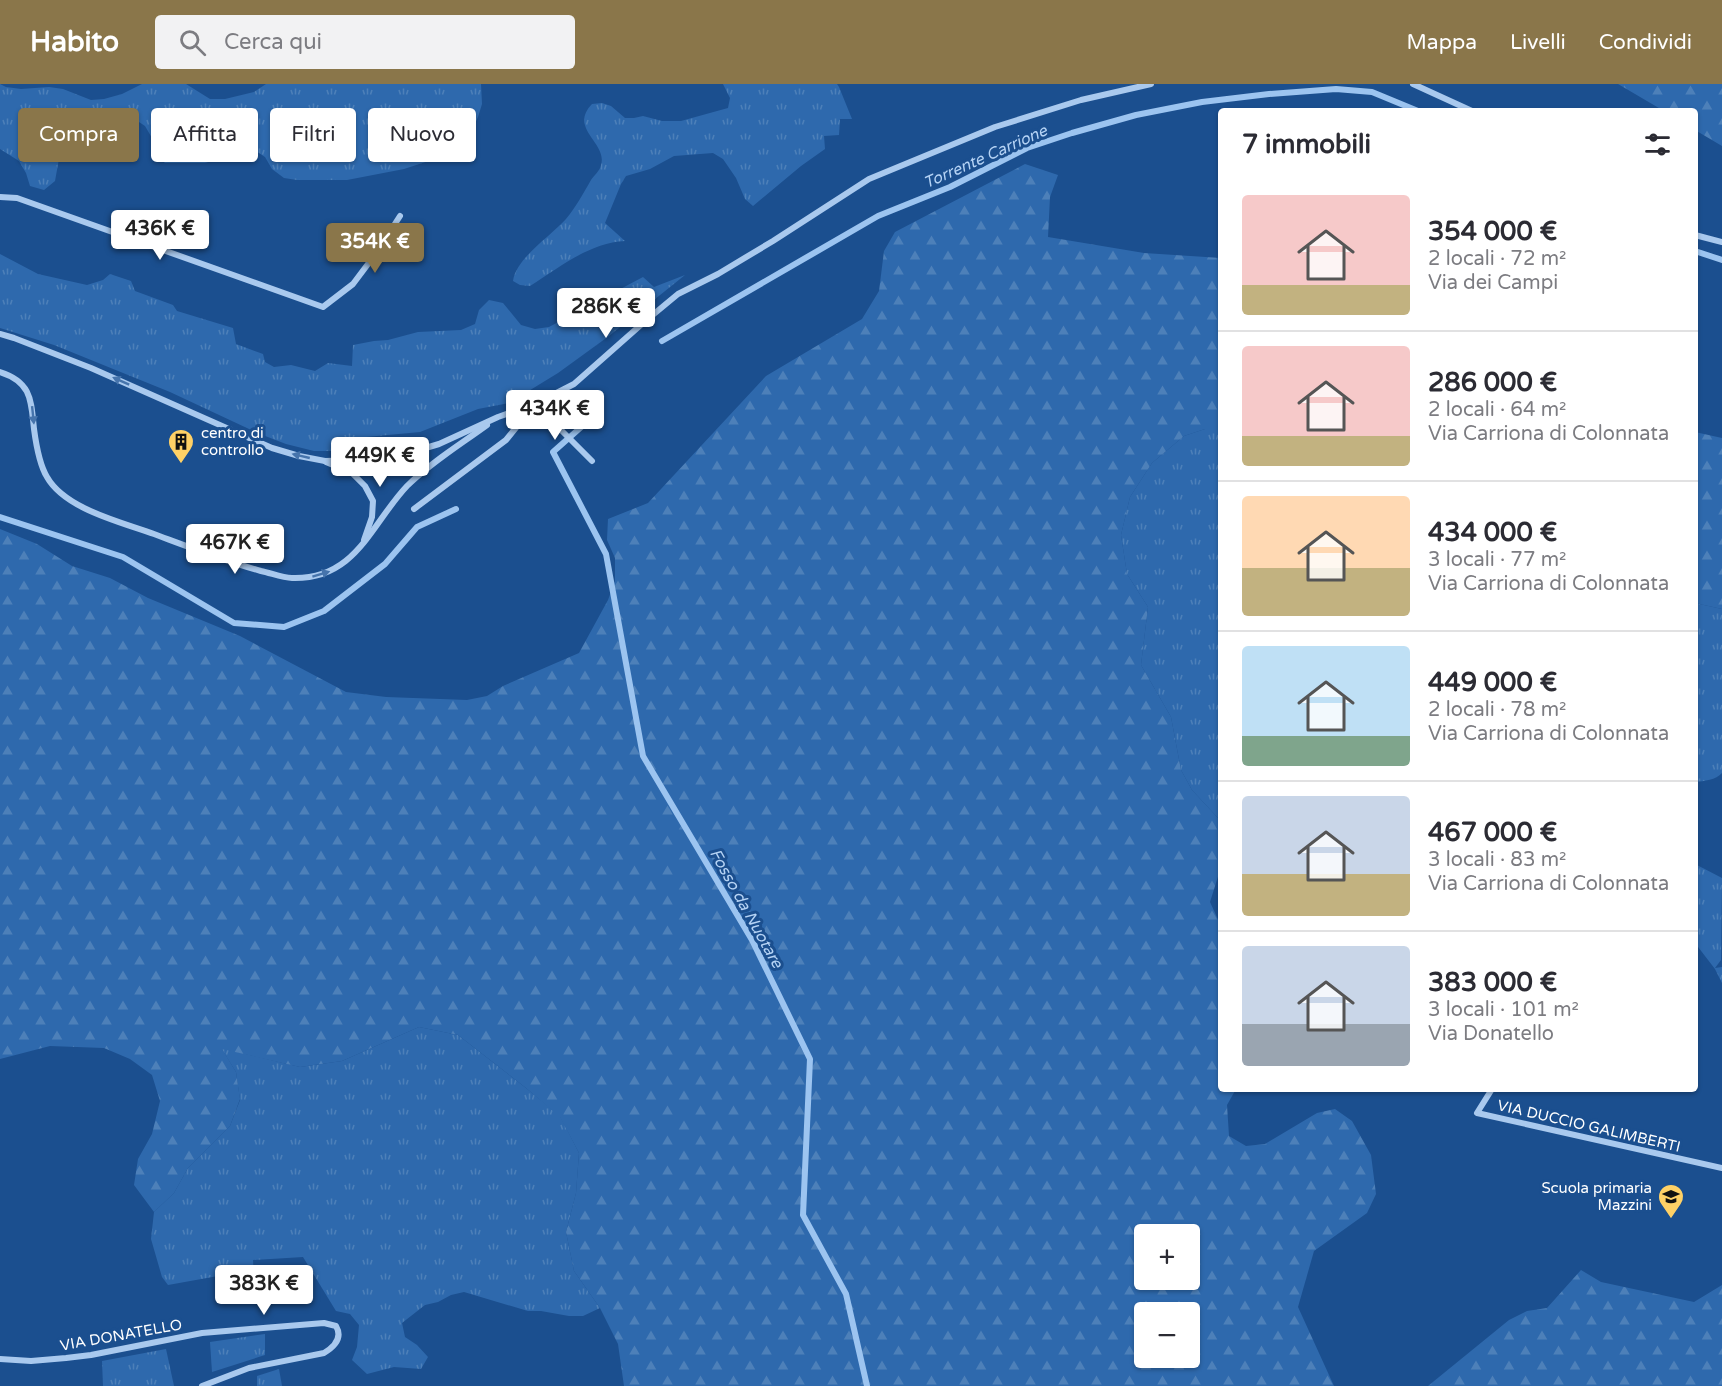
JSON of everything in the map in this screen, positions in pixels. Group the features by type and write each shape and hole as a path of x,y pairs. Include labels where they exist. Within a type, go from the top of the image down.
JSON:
{"street":[{"path":"325,461 402,455 440,444 498,417 535,404 574,384 678,294 718,274 773,241 869,179 995,127 1081,100 1151,84"},
{"path":"1413,84 1465,108"},
{"path":"0,197 17,198 323,308 353,284 400,216"},
{"path":"1698,237 1722,243"},
{"path":"0,334 91,368 272,448 325,461 352,473 365,486 373,501 372,517 362,547"},
{"path":"0,372 19,381 29,394 41,463 54,488 69,500 87,509 247,567 291,578 308,577 334,570 349,560 362,547 407,486 498,417"},
{"path":"535,404 592,461"},
{"path":"414,509 506,440 535,404"},
{"name":"VIA DUCCIO GALIMBERTI","path":"1490,1092 1477,1113 1722,1168"},
{"name":"VIA DONATELLO","path":"0,1359 31,1361 66,1358 202,1333 324,1323 336,1326 339,1332 339,1339 324,1353 249,1368 202,1386"}],"green space":[{"path":"0,84 21,89 49,87 63,89 91,100 122,94 142,84 186,84 210,99 225,99 254,92 266,84 481,84 482,104 476,121 476,108 368,108 368,162 425,162 404,169 347,180 297,180 284,178 272,169 265,157 258,152 258,108 151,108 151,136 145,126 139,122 139,108 18,108 18,160 0,149"},
{"path":"723,84 837,84 852,119 840,119 839,135 824,136 825,149 753,206 745,199 736,178 723,159 713,153 674,156 650,169 626,176 605,223 625,241 587,251 530,286 520,285 513,281 520,264 566,219 600,167 602,157 584,121 592,104 602,103 611,106 625,118 643,116 662,121 681,121 728,108 730,98"},
{"path":"1618,84 1722,84 1722,146 1698,132 1698,108 1659,108"},
{"path":"20,162 58,162 55,181 44,190 30,186"},
{"path":"164,162 208,162 205,163"},
{"path":"1025,164 1058,175 1050,197 1048,237 1144,253 1218,258 1218,429 1205,429 1184,436 1152,463 1130,497 1121,535 1127,574 1148,607 1141,665 1171,717 1181,770 1192,790 1218,818 1218,877 1210,902 1218,919 1218,1092 1234,1092 1227,1105 1229,1136 1246,1146 1265,1144 1317,1113 1335,1109 1352,1121 1371,1155 1376,1194 1367,1213 1314,1251 1298,1307 1334,1386 624,1386 618,1344 600,1308 574,1271 566,1232 576,1193 579,1153 560,1117 458,1035 419,1027 342,1061 300,1067 222,1049 236,1072 240,1099 230,1126 188,1168 174,1193 154,1212 134,1185 138,1159 152,1134 160,1101 152,1075 130,1059 104,1048 50,1046 0,1059 0,529 37,544 72,566 110,578 148,598 240,636 346,692 386,697 467,700 487,696 503,686 579,653 608,600 615,581 615,558 607,540 608,519 648,503 766,376 862,319 879,291 884,251 895,232"},
{"path":"0,254 38,274 87,285 103,280 110,274 131,281 135,291 173,305 177,311 233,328 236,344 263,354 265,362 274,367 291,365 315,371 328,363 352,366 353,345 388,340 418,332 461,330 475,324 479,310 489,300 503,303 521,325 535,329 549,327 643,277 654,287 685,275 609,336 558,373 509,403 478,409 420,432 366,437 350,441 352,451 314,451 260,434 170,392 54,345 0,328"},
{"path":"1205,429 1218,429 1218,818 1192,790 1181,770 1171,717 1141,665 1148,607 1127,574 1121,535 1130,497 1152,463 1184,436"},
{"path":"1698,433 1722,438 1722,609 1698,604"},
{"path":"1698,604 1722,609 1722,773 1706,781 1698,782"},
{"path":"1698,866 1722,878 1721,960 1715,968 1722,967 1722,983 1715,969 1698,947"},
{"path":"419,1027 458,1035 560,1116 579,1153 576,1193 566,1232 574,1271 600,1308 583,1316 569,1316 528,1311 464,1292 451,1295 438,1302 425,1305 402,1323 405,1337 417,1345 428,1357 421,1369 394,1367 367,1374 352,1360 357,1347 359,1325 350,1314 336,1311 303,1257 253,1260 254,1278 218,1276 168,1285 162,1277 151,1239 154,1212 174,1193 188,1168 230,1126 240,1100 236,1072 221,1048 300,1067 342,1061"},
{"path":"1581,1270 1601,1282 1694,1302 1722,1285 1722,1386 1428,1386 1509,1320 1527,1311 1547,1308"},
{"path":"265,1334 265,1355 212,1372 210,1342"},
{"path":"166,1349 174,1386 103,1386 102,1361"},
{"path":"279,1369 282,1386 257,1386 257,1376"}],"waterway":[{"name":"Torrente Carrione","path":"662,341 878,216 950,187 1027,148 1072,133 1136,115 1202,102 1336,89 1372,92 1411,108"},
{"name":"Torrente Carrione","path":"1698,252 1722,260"},
{"name":"Fosso da Nuotare","path":"597,413 553,452 606,554 643,756 752,940 810,1059 803,1215 846,1294 867,1386"},
{"name":"Torrente Carrione","path":"0,517 123,557 234,623 284,627 324,611 385,564 417,527 456,509"}],"place":[{"name":"centro di controllo","path":"181,465"},
{"name":"Scuola primaria Mazzini","path":"1671,1220"}]}
